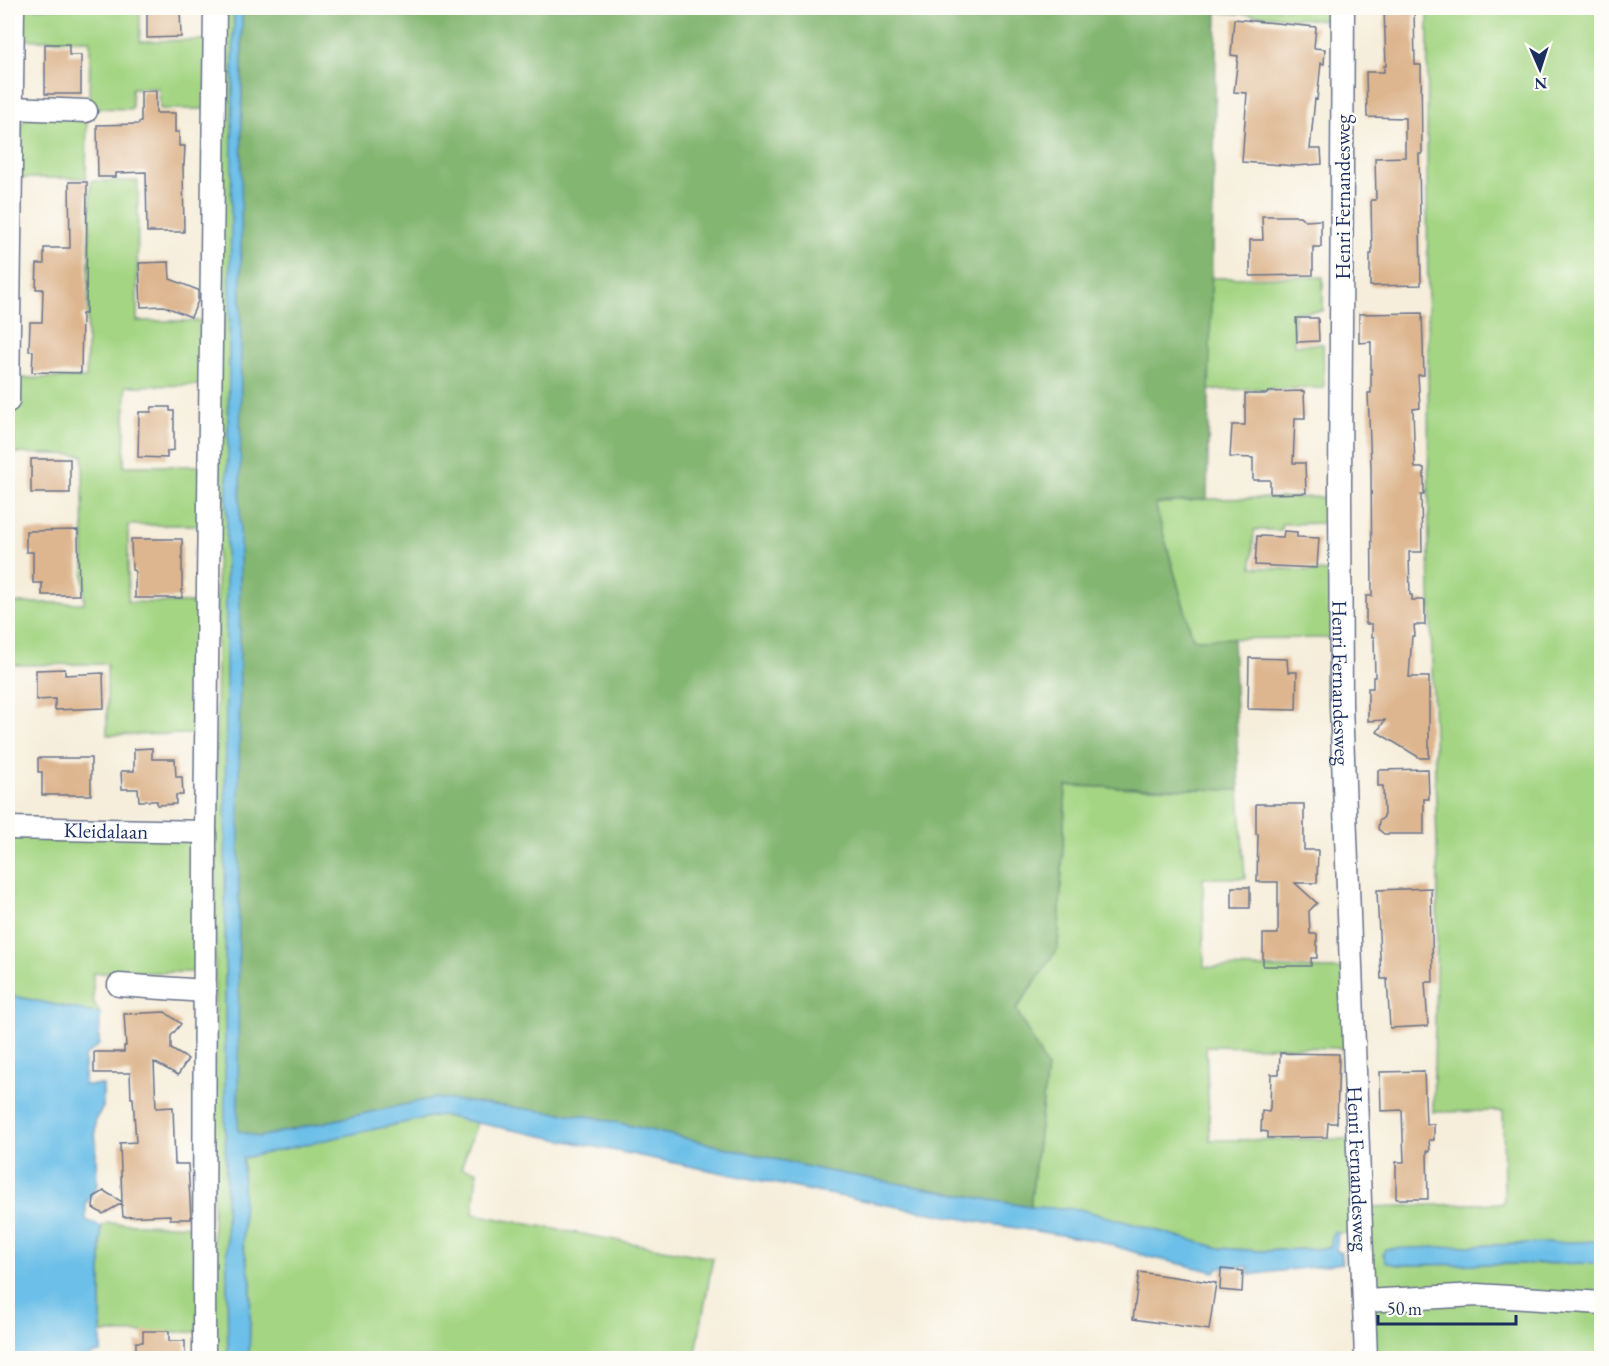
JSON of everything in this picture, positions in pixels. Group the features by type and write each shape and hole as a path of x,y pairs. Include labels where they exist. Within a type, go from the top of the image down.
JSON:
{"street":[{"path":"8,401 13,8"},
{"path":"204,1359 205,832 215,8"},
{"name":"Henri Fernandesweg","path":"1343,8 1341,705 1366,1359"},
{"path":"12,108 86,111"},
{"name":"Kleidalaan","path":"8,828 205,832"},
{"path":"119,985 205,991"},
{"path":"1364,1301 1477,1295 1602,1303"}],"green space":[{"path":"20,8 140,8 140,41 208,40 208,109 160,109 159,88 132,88 132,109 89,108 90,40 19,40"},
{"path":"221,8 234,8 226,573 225,1109 228,1358 212,1358"},
{"path":"242,8 1217,8 1207,499 1155,504 1193,639 1233,638 1239,790 1066,786 1058,948 1016,1009 1047,1068 1030,1207 822,1170 593,1117 434,1098 259,1137 237,1131"},
{"path":"1217,8 1334,8 1334,21 1217,12"},
{"path":"1428,8 1601,8 1601,1241 1447,1247 1397,1265 1601,1263 1601,1358 1373,1358 1368,1207 1504,1203 1503,1111 1433,1112 1438,880 1429,554"},
{"path":"29,116 87,116 86,178 18,178 22,120"},
{"path":"91,181 138,181 137,321 206,321 206,385 126,386 124,466 201,466 202,525 128,525 128,602 198,603 195,734 107,735 107,664 10,665 9,603 84,603 83,455 13,453 14,378 86,378"},
{"path":"1323,277 1323,311 1294,312 1294,345 1323,344 1324,388 1209,390 1211,278"},
{"path":"1327,497 1326,523 1281,524 1281,530 1254,530 1252,567 1331,572 1332,638 1193,639 1155,504 1207,499"},
{"path":"1066,786 1239,790 1245,878 1203,878 1204,967 1344,969 1347,1048 1206,1046 1210,1140 1351,1139 1353,1233 1334,1233 1330,1248 1260,1251 1220,1248 1079,1209 1030,1207 1047,1068 1016,1010 1058,948"},
{"path":"8,835 200,838 197,972 93,973 93,1000 100,1014 8,995"},
{"path":"439,1115 477,1123 461,1168 477,1171 473,1214 713,1258 695,1358 249,1358 251,1282 243,1244 243,1158"},
{"path":"107,1223 198,1226 199,1332 101,1333 101,1227"}],"water":[{"path":"234,8 242,8 238,1131 259,1137 434,1098 593,1117 822,1170 1030,1207 1079,1209 1220,1248 1260,1251 1330,1248 1333,1232 1338,1233 1336,1250 1341,1253 1342,1263 1249,1275 1249,1267 1218,1267 1215,1272 1150,1257 1099,1241 817,1192 439,1115 243,1158 243,1244 251,1282 249,1358 228,1358 225,1109 226,573"},
{"path":"8,995 100,1014 99,1045 84,1057 84,1085 103,1085 103,1107 95,1120 97,1185 86,1204 86,1220 101,1227 101,1353 91,1354 90,1358 8,1358"},
{"path":"1601,1241 1601,1263 1397,1265 1386,1262 1383,1254 1385,1249"}],"building":[{"path":"147,8 180,8 181,37 147,38"},
{"path":"1384,8 1414,8 1415,65 1421,65 1422,154 1419,154 1421,285 1370,286 1371,200 1376,200 1375,158 1405,157 1405,118 1367,117 1366,72 1384,72 1384,66 1386,66"},
{"path":"1234,19 1316,27 1314,48 1325,49 1317,100 1315,99 1310,149 1321,149 1322,164 1295,166 1242,162 1247,93 1234,92 1238,56 1231,55"},
{"path":"45,44 69,44 69,55 81,55 81,94 45,94"},
{"path":"141,91 156,91 156,113 175,113 175,132 179,132 179,146 185,146 184,232 147,232 146,172 116,173 116,177 98,177 97,125 139,124 141,122"},
{"path":"69,182 87,182 86,314 82,314 81,373 32,372 33,351 29,351 30,322 42,322 43,289 36,289 37,264 44,264 44,248 70,248"},
{"path":"1262,216 1300,216 1305,221 1321,220 1321,247 1313,247 1313,275 1250,276 1250,240 1263,240"},
{"path":"169,262 170,279 198,290 198,301 191,317 164,306 141,307 139,263"},
{"path":"1422,313 1424,375 1418,375 1420,408 1413,409 1415,468 1424,468 1424,495 1421,495 1422,552 1409,552 1410,595 1412,595 1412,600 1425,600 1425,625 1414,625 1415,636 1412,636 1409,677 1429,677 1429,758 1420,758 1377,732 1385,720 1368,721 1368,688 1373,688 1373,677 1375,677 1372,624 1366,624 1366,596 1372,596 1368,393 1371,393 1371,342 1359,343 1359,314"},
{"path":"1296,318 1318,318 1319,341 1297,342"},
{"path":"1304,391 1305,418 1295,418 1293,463 1305,463 1306,493 1270,494 1270,480 1253,480 1253,458 1230,457 1232,425 1245,425 1245,394"},
{"path":"152,407 170,407 170,411 174,411 174,450 167,451 167,458 138,457 139,412 151,412"},
{"path":"31,459 70,459 70,493 31,493"},
{"path":"78,530 79,595 42,595 42,583 33,583 33,552 26,552 26,531"},
{"path":"1284,531 1297,532 1297,537 1319,538 1317,568 1255,565 1257,536 1283,537"},
{"path":"131,539 182,539 182,598 135,598 135,571 132,570"},
{"path":"1249,658 1287,659 1288,672 1297,672 1296,710 1248,709"},
{"path":"65,669 65,675 103,673 104,708 55,710 55,699 36,700 36,670"},
{"path":"152,748 152,759 175,759 176,777 182,777 183,795 176,795 176,804 157,805 157,801 139,801 138,789 122,789 121,771 134,771 134,749"},
{"path":"38,758 91,758 91,795 42,795 42,772 38,772"},
{"path":"1428,769 1429,799 1424,799 1424,834 1384,834 1378,829 1379,821 1384,817 1383,786 1378,786 1378,770"},
{"path":"1256,804 1304,804 1304,850 1318,850 1317,883 1295,883 1317,903 1309,911 1310,934 1317,934 1317,958 1311,958 1311,966 1263,966 1263,934 1278,934 1278,882 1257,882"},
{"path":"1232,887 1250,887 1250,908 1232,908"},
{"path":"1431,888 1433,982 1425,982 1428,1026 1390,1028 1387,979 1381,979 1377,890"},
{"path":"165,1012 181,1024 171,1036 171,1049 188,1059 178,1075 154,1062 156,1108 173,1107 175,1164 188,1164 191,1219 170,1219 170,1215 123,1217 122,1203 103,1214 93,1208 94,1197 104,1191 122,1202 120,1143 136,1142 130,1073 94,1073 94,1052 124,1052 124,1046 126,1046 124,1014"},
{"path":"1280,1053 1339,1054 1337,1123 1328,1123 1327,1137 1268,1138 1268,1132 1261,1131 1262,1111 1269,1112 1270,1108 1271,1074 1279,1074"},
{"path":"1424,1071 1426,1124 1434,1124 1434,1140 1429,1140 1430,1151 1427,1151 1428,1199 1396,1199 1396,1162 1404,1162 1402,1110 1381,1111 1380,1072"},
{"path":"1221,1269 1243,1271 1242,1292 1220,1290"},
{"path":"1139,1272 1216,1283 1209,1330 1133,1319"},
{"path":"143,1331 169,1331 169,1341 185,1341 185,1359 136,1359 136,1342 143,1342"}]}
